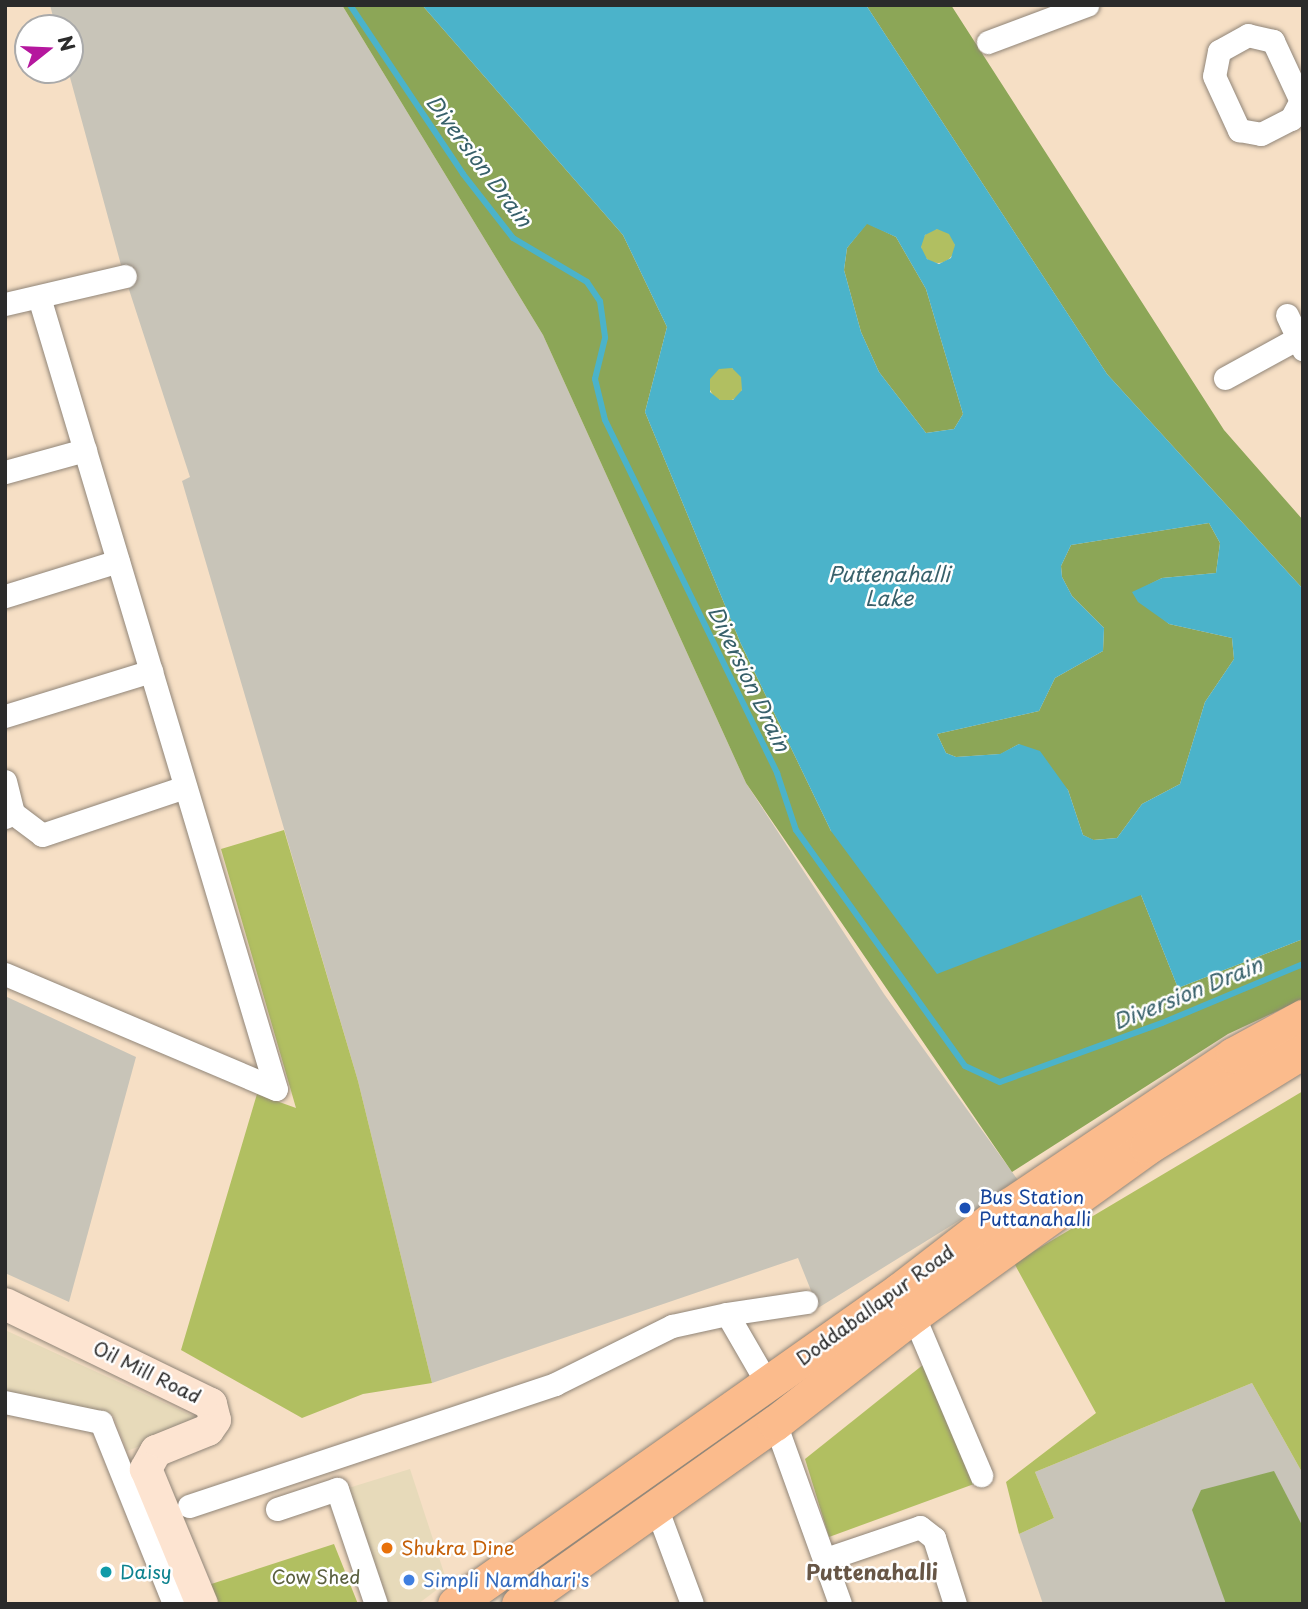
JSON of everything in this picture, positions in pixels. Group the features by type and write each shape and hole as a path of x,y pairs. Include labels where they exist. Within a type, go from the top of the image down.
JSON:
{"main road":[{"name":"Doddaballapur Road","path":"519,1604 775,1423 1010,1205 1126,1125 1303,1017"},
{"name":"Doddaballapur Road","path":"455,1604 767,1383 907,1302 1147,1147 1303,1051"},
{"name":"Oil Mill Road","path":"5,1304 211,1404 215,1420 208,1430 156,1451 135,1477"},
{"path":"135,1477 188,1602"}],"street":[{"path":"988,43 1087,5"},
{"path":"5,304 125,276"},
{"path":"5,974 276,1089 39,297"},
{"path":"1225,378 1300,344 1287,315"},
{"path":"5,472 85,450"},
{"path":"5,596 118,561"},
{"path":"5,716 151,671"},
{"path":"5,781 9,815 42,835 185,787"},
{"path":"189,1506 555,1384 671,1326 806,1302"},
{"path":"907,1302 981,1475"},
{"path":"727,1314 767,1383"},
{"path":"5,1402 101,1422 135,1477"},
{"path":"775,1423 840,1604"},
{"path":"277,1509 337,1489 376,1604"},
{"path":"656,1507 692,1604"},
{"path":"826,1559 920,1527 934,1538 955,1604"}],"shaded area":[{"path":"50,5 342,5 543,335 746,783 884,994 1020,1183 818,1308 798,1258 432,1383 358,1081 182,481 190,477 121,265 72,84 84,84 84,14 52,14"},
{"path":"5,996 136,1057 69,1302 5,1273"},
{"path":"5,1330 195,1417 190,1427 127,1451 113,1415 5,1392"},
{"path":"1252,1383 1303,1474 1303,1604 1043,1604 1019,1534 1054,1518 1035,1472"},
{"path":"410,1469 447,1582 418,1604 382,1604 342,1490"}],"green space":[{"path":"342,5 422,5 623,235 667,327 645,412 741,644 831,831 1141,895 1178,988 1303,939 1303,999 1228,1034 1012,1172 746,783 543,335"},
{"path":"866,5 951,5 1224,430 1303,520 1303,589 1107,374"},
{"path":"867,223 896,237 926,289 963,414 954,429 926,433 879,372 861,332 844,270 847,248"},
{"path":"938,229 950,234 955,246 950,258 938,263 926,258 921,246 926,234"},
{"path":"726,367 738,372 743,384 738,396 726,401 714,396 709,384 714,372"},
{"path":"1209,523 1220,543 1216,573 1162,578 1133,593 1169,624 1232,638 1234,659 1205,702 1180,784 1142,804 1117,838 1093,840 1083,835 1068,790 1019,744 1001,754 956,757 946,753 937,734 1039,711 1055,678 1103,651 1104,628 1072,596 1062,577 1061,566 1071,545"},
{"path":"284,830 358,1081 432,1383 363,1394 302,1418 181,1350 257,1094 296,1108 221,849"},
{"path":"1303,1091 1303,1474 1252,1383 1035,1472 1054,1518 1019,1534 1006,1482 1096,1413 1014,1263"},
{"path":"929,1360 974,1484 829,1537 805,1459"},
{"path":"1274,1471 1303,1527 1303,1604 1226,1604 1192,1510 1201,1490"},
{"name":"Cow Shed","path":"334,1544 358,1604 211,1604 202,1587"}],"water":[{"name":"Puttenahalli Lake","path":"422,5 866,5 1107,374 1303,589 1303,939 1178,988 1141,895 937,974 831,831 741,644 645,412 667,327 623,235","holes":["867,224 896,237 926,289 963,414 954,429 926,433 879,372 861,332 844,270 847,248","937,229 949,234 955,245 951,258 939,264 927,259 921,247 925,235","732,368 741,377 742,390 733,400 720,400 710,392 710,379 719,369","1209,523 1220,543 1216,573 1162,578 1132,592 1138,602 1169,624 1232,638 1234,659 1205,702 1180,784 1142,804 1117,838 1094,840 1083,835 1068,790 1040,751 1019,744 1000,754 956,757 946,753 937,734 1039,711 1055,678 1103,651 1104,628 1072,596 1062,577 1061,566 1071,545"]}],"waterway":[{"name":"Diversion Drain","path":"350,5 463,174 513,238 587,282 600,301 605,338 595,379 605,420 777,773 796,830 965,1066 1000,1082 1162,1023 1303,964"}],"place":[{"name":"Bus Station Puttanahalli","path":"965,1208"},
{"name":"Shukra Dine","path":"387,1548"},
{"name":"Daisy","path":"106,1572"},
{"name":"Simpli Namdhari's","path":"409,1580"}],"district":[{"name":"Puttenahalli","path":"872,1571"}]}
